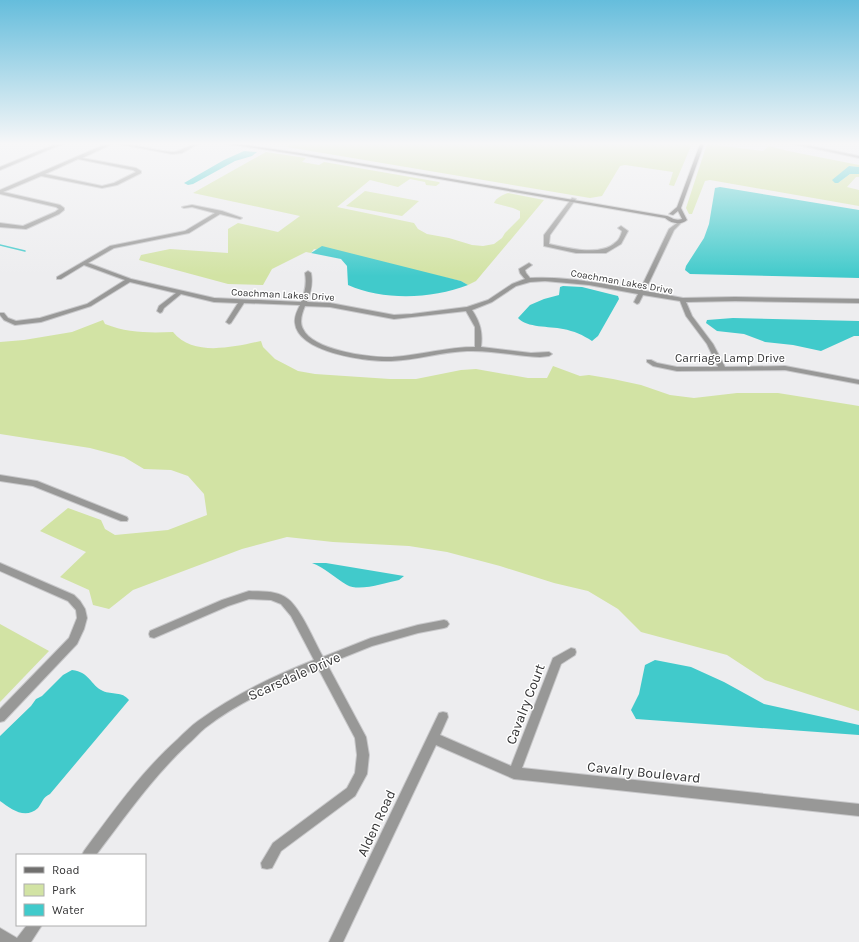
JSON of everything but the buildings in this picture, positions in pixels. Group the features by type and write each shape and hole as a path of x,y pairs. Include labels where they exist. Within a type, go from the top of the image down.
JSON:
{"street":[{"path":"0,193 11,188"},
{"path":"502,188 573,200"},
{"path":"506,188 682,218"},
{"path":"670,217 679,208 686,188"},
{"path":"0,193 58,206 62,209 57,213 24,228 0,225"},
{"path":"573,200 546,235 546,245 576,251 606,251 619,243 626,231 621,228"},
{"path":"184,207 192,206 240,218"},
{"path":"679,208 682,218"},
{"path":"59,278 112,247 188,232 220,212"},
{"path":"670,217 672,229"},
{"path":"637,302 672,229 682,218"},
{"name":"Coachman Lakes Drive","path":"84,263 129,280 214,300 330,305 374,314 394,316 412,316 468,309 490,301 514,285 530,280 566,279 683,300 735,299 859,301"},
{"path":"529,265 522,269 523,273 530,280"},
{"path":"308,273 311,281 309,290 297,321 300,331 308,340 322,348 338,353 391,359 478,349 539,356 550,354"},
{"path":"2,314 6,319 15,323 40,320 89,305 129,280"},
{"path":"160,311 161,307 180,293"},
{"path":"683,300 685,310 690,320 705,337 722,368"},
{"path":"229,322 242,302"},
{"path":"468,309 479,326 480,336 478,349"},
{"name":"Carriage Lamp Drive","path":"649,361 655,365 678,369 785,368 859,382"},
{"path":"0,478 34,483 124,519"},
{"path":"0,567 71,598 78,604 83,615 80,627 73,641 0,717"},
{"path":"154,634 225,603 249,595 272,596 284,602 294,613 360,737 363,755 361,774 352,792 276,847 267,863"},
{"name":"Scarsdale Drive","path":"89,854 143,783 165,758 201,725 236,702 273,682 371,642 418,629 444,624"},
{"name":"Cavalry Court","path":"514,773 557,661 571,652"},
{"name":"Alden Road","path":"336,942 442,717"},
{"name":"Cavalry Boulevard","path":"433,738 514,773 859,810"},
{"path":"22,942 34,926"},
{"path":"0,935 12,942"}],"green space":[{"path":"202,188 360,188 337,207 414,223 418,229 427,234 449,238 472,245 483,246 494,244 502,238 520,218 520,211 494,203 496,200 508,193 544,200 476,281 468,285 461,281 314,249 311,253 306,252 272,269 263,285 228,284 139,260 141,255 170,249 228,253 228,229 238,223 278,232 300,216 193,193"},
{"path":"530,188 607,188 602,196 590,198"},
{"path":"693,188 702,188 692,214 689,214 686,208"},
{"path":"756,188 851,188 859,190 859,206"},
{"path":"365,191 419,201 402,216 346,206"},
{"path":"103,320 105,324 130,331 173,332 181,340 191,345 203,347 214,348 239,346 261,341 263,347 275,359 298,371 315,374 390,379 416,379 461,370 476,369 528,378 547,378 553,366 580,376 589,375 613,379 641,385 670,395 694,398 737,393 778,393 859,406 859,711 765,680 727,655 641,632 618,609 588,591 554,583 500,566 447,552 409,546 333,542 287,537 242,549 133,590 109,609 93,605 89,590 60,577 86,552 40,531 68,508 101,520 105,529 115,535 168,530 207,515 204,494 188,476 171,470 144,469 124,457 90,448 0,434 0,342 24,340 72,332"},
{"path":"0,624 49,651 0,702"}],"water":[{"path":"715,188 726,188 859,210 859,278 690,274 685,270 686,266 704,238 709,224"},
{"path":"322,246 461,281 468,285 439,293 408,296 392,296 362,290 348,285 347,266 341,259 311,253"},
{"path":"560,287 582,287 618,296 619,299 598,336 592,341 571,331 527,324 518,318 530,305 559,295"},
{"path":"733,318 859,321 859,336 854,336 821,351 793,345 765,342 744,334 717,331 706,323 707,320"},
{"path":"312,563 326,563 404,576 399,580 380,585 358,588 347,585"},
{"path":"655,660 691,667 724,682 764,704 859,725 859,735 636,719 631,710 639,694 645,665"},
{"path":"72,670 83,673 103,691 123,695 129,700 50,794 44,799 38,808 28,813 13,810 0,801 0,736 31,706 36,699 42,696 63,675"}],"waterway":[{"path":"0,245 25,251"}]}
